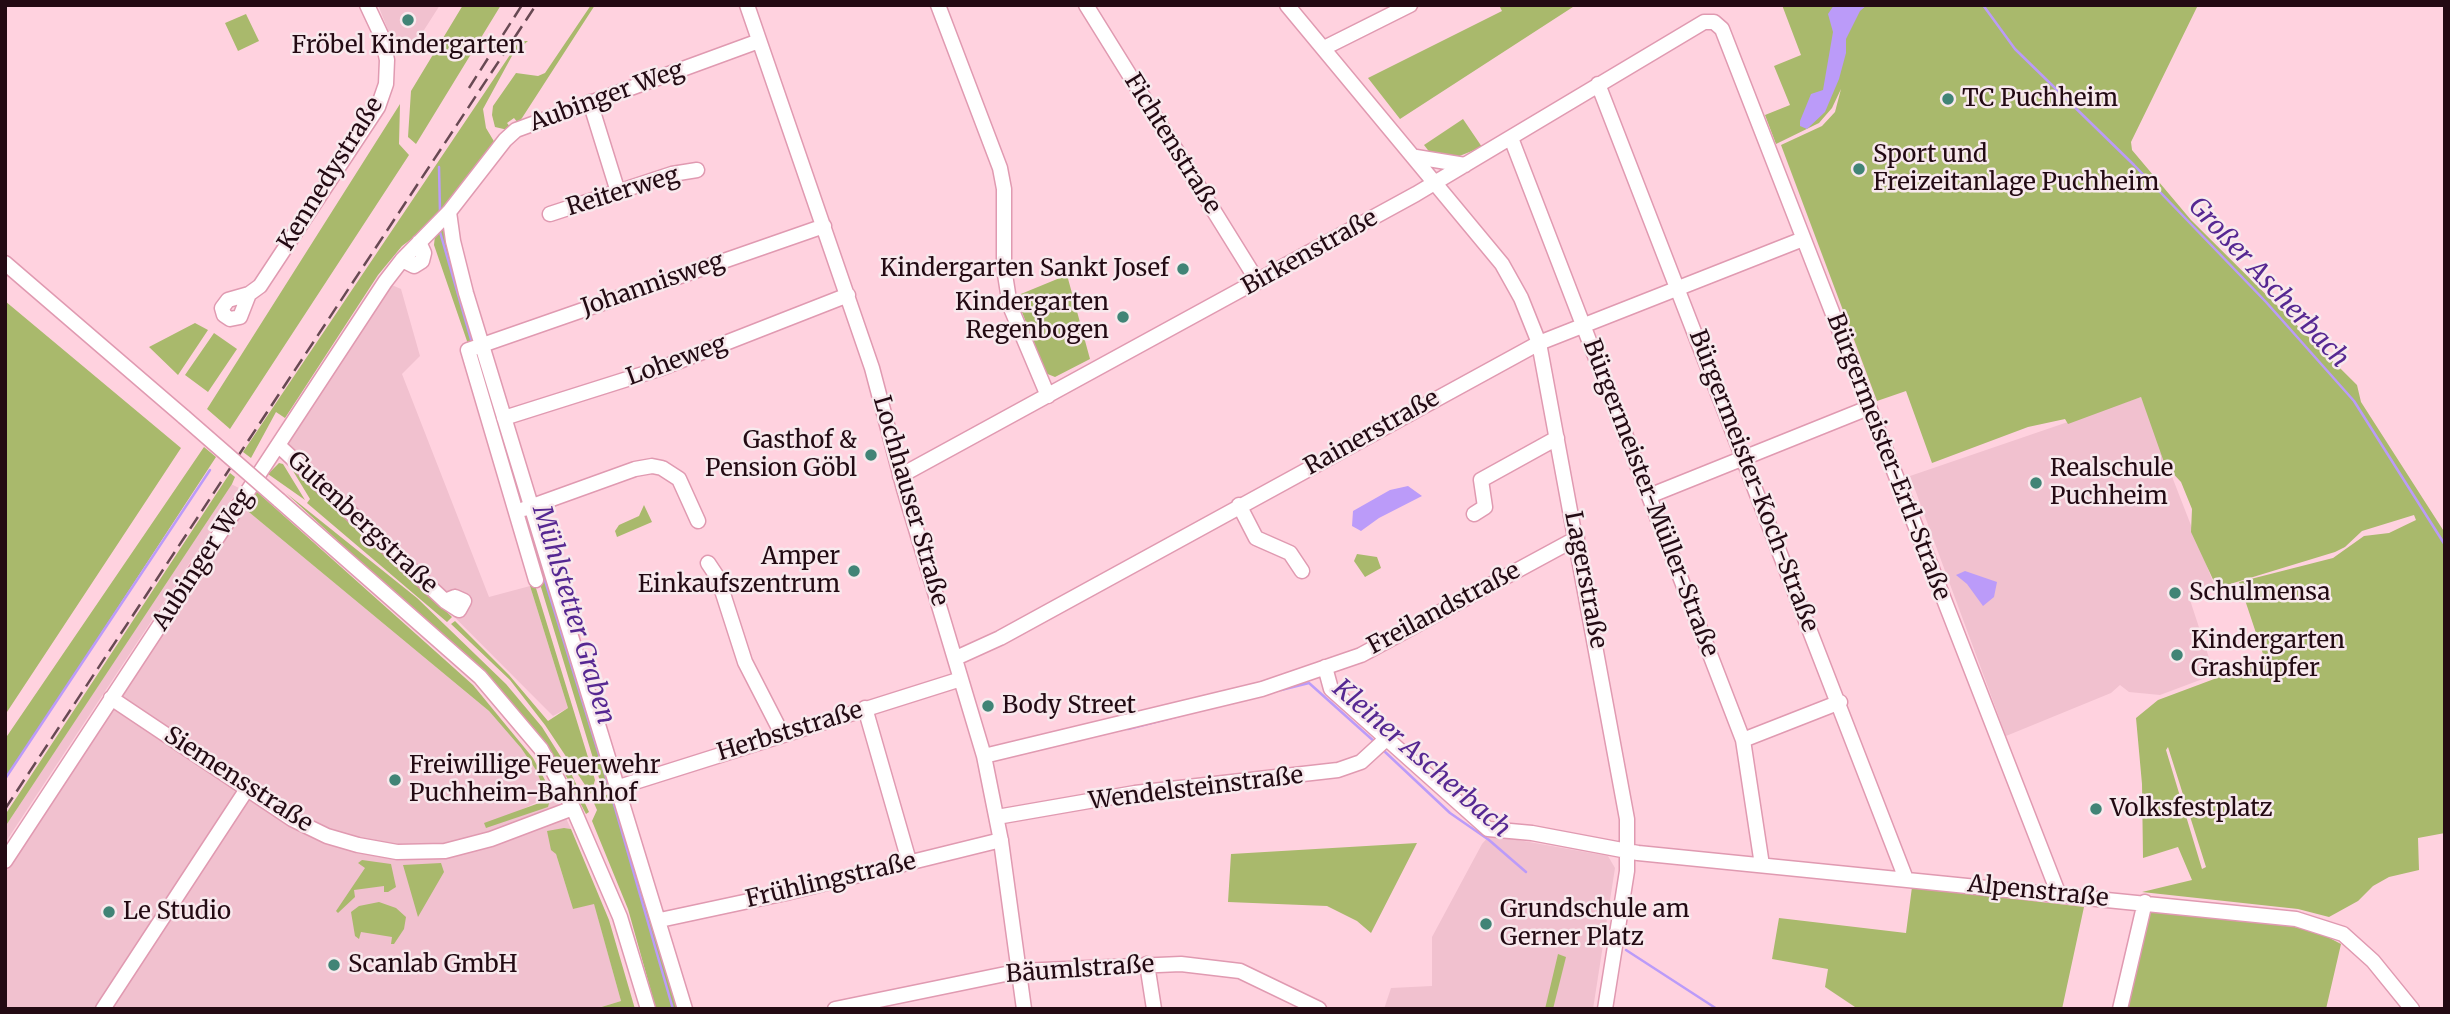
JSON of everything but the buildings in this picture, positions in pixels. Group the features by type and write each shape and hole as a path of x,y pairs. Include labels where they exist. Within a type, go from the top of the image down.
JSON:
{"street":[{"name":"Kennedystraße","path":"249,294 260,286 378,107 386,84 387,60 383,37 367,5"},
{"name":"Lochhauser Straße","path":"747,5 884,404 900,476 984,757 1001,840 1024,1009"},
{"path":"938,5 1000,168 1004,189 1004,268 1010,306 1048,397"},
{"name":"Fichtenstraße","path":"1086,5 1258,282"},
{"name":"Lagerstraße","path":"1287,5 1416,157 1502,264 1521,298 1539,343 1624,790 1628,852 1605,1009"},
{"path":"1324,48 1410,5"},
{"name":"Birkenstraße","path":"900,476 1258,282 1436,182 1704,22 1714,22"},
{"name":"Bürgermeister-Ertl-Straße","path":"1714,22 1722,29 2059,895"},
{"name":"Aubinger Weg","path":"5,861 402,260 411,266 420,264 424,256 419,242 443,219 516,130 759,41"},
{"name":"Bürgermeister-Koch-Straße","path":"1598,84 1840,702 1906,879"},
{"path":"590,102 618,192"},
{"name":"Bürgermeister-Müller-Straße","path":"1511,138 1743,740 1762,865"},
{"path":"1416,157 1465,165"},
{"name":"Reiterweg","path":"550,214 672,174 697,170"},
{"path":"443,219 456,254 476,346 504,418 537,580"},
{"name":"Johannisweg","path":"476,346 824,226"},
{"name":"Rainerstraße","path":"956,659 1000,638 1539,343 1803,239"},
{"path":"5,263 480,677 541,749 573,808 620,917 648,1009"},
{"name":"Loheweg","path":"504,418 670,365 848,295"},
{"path":"476,346 467,349 619,787 685,1009"},
{"path":"1649,496 1868,408"},
{"path":"1474,514 1485,507 1481,480 1557,438"},
{"name":"Gutenbergstraße","path":"278,445 445,601"},
{"path":"523,510 635,469 652,466 662,468 678,479 698,521"},
{"path":"1239,505 1256,538 1290,553 1302,571"},
{"name":"Freilandstraße","path":"984,757 1262,689 1325,667 1383,645 1577,538"},
{"path":"708,563 718,578 746,662 782,734"},
{"name":"Alpenstraße","path":"1325,667 1331,689 1380,746 1488,829 1532,832 1628,852 2296,919 2343,934 2373,961 2413,1009"},
{"path":"480,677 527,743 556,796 552,813 542,819"},
{"name":"Herbststraße","path":"619,787 961,679"},
{"name":"Siemensstraße","path":"111,698 292,819 327,836 397,852 445,851 491,839 573,808"},
{"path":"1743,740 1840,702"},
{"path":"864,708 909,861"},
{"name":"Wendelsteinstraße","path":"997,817 1135,793 1338,770 1362,762 1380,746"},
{"path":"103,1009 247,789"},
{"name":"Frühlingstraße","path":"660,920 786,893 1001,840"},
{"path":"2120,1009 2145,902"},
{"path":"1147,964 1154,1009"},
{"name":"Bäumlstraße","path":"845,1008 1020,971 1147,964 1212,966 1240,971 1318,1009"}],"shaded area":[{"name":"Fröbel Kindergarten","path":"378,5 440,5 417,41 394,45"},
{"path":"1834,5 1867,5 1860,11 1846,39 1846,53 1839,79 1825,112 1807,129 1800,126 1800,121 1811,94 1823,90 1833,32 1828,14"},
{"path":"385,282 401,289 420,356 402,374 489,597 530,586 568,708 553,716 280,442"},
{"path":"2141,397 2215,587 2190,600 2212,667 2208,677 2160,695 2129,692 2120,685 2111,693 2006,736 1910,476"},
{"path":"231,484 239,488 5,843 5,827"},
{"path":"1408,486 1422,496 1379,518 1361,531 1352,526 1353,511 1390,490"},
{"path":"244,508 489,711 521,748 536,770 547,797 519,811 552,800 552,793 564,814 571,829 564,828 556,854 573,909 594,903 621,1001 595,1009 5,1009 5,871"},
{"path":"1965,571 1997,582 1994,597 1983,606 1967,584 1956,575"},
{"path":"1490,835 1608,856 1615,868 1593,1009 1384,1009 1391,988 1432,986 1432,937 1482,844"}],"green space":[{"path":"463,5 501,5 416,144 408,137 411,91"},
{"path":"591,5 595,5 522,118 518,123 514,118 507,123 511,128 508,130 495,127 493,106 516,73 538,76 545,73"},
{"path":"1499,5 1576,5 1400,119 1368,78 1502,11"},
{"path":"1782,5 2198,5 2131,142 2132,150 2191,220 2357,385 2361,402 2445,533 2445,833 2418,838 2419,870 2389,877 2373,886 2358,901 2329,917 2298,909 2142,892 2192,880 2178,847 2143,858 2142,784 2136,718 2158,700 2265,660 2239,582 2333,558 2364,536 2389,533 2416,520 2414,515 2362,531 2345,547 2335,552 2217,588 2191,532 2192,509 2181,482 2165,465 2141,397 2068,424 2065,419 2028,427 1932,463 1906,391 1877,401 1781,145 1822,126 1835,112 1841,89 1832,108 1819,123 1776,144 1765,115 1790,105 1774,66 1801,55","holes":["2168,747 2206,867 2202,869 2166,750"]},
{"path":"246,14 259,41 238,51 225,23"},
{"path":"522,37 522,41 528,41 513,54 483,109 486,128 495,143 426,228 402,246 378,275 285,418 276,412 251,458 243,452"},
{"path":"400,104 399,144 409,155 230,429 207,409"},
{"path":"1463,119 1482,147 1457,157 1431,154 1424,145"},
{"path":"448,224 478,341 468,344 434,245 435,235"},
{"path":"1067,275 1090,359 1055,377 1045,373 1016,296"},
{"path":"5,301 181,448 5,715"},
{"path":"195,323 208,330 178,375 149,347"},
{"path":"214,333 237,349 208,392 185,375"},
{"path":"204,447 216,457 5,780 5,739"},
{"path":"287,461 452,617 447,622 307,503 310,499"},
{"path":"279,463 283,464 305,500 268,474"},
{"path":"230,473 235,477 232,484 5,827 5,815"},
{"path":"256,491 473,685 533,758 552,793 548,807 486,828 484,823 542,802 547,797 536,770 521,748 489,711 244,508"},
{"path":"286,493 417,598 506,684 542,727 571,773 589,812 586,814 566,776 537,732 503,693"},
{"path":"644,505 652,522 617,537 615,531 619,525 639,516"},
{"path":"529,512 612,786 606,789 599,778 519,515"},
{"path":"1357,554 1377,557 1381,568 1365,577 1354,561"},
{"path":"535,585 595,780 591,794 545,725 510,680 451,624 455,621 509,675 548,721 568,708 530,586"},
{"path":"615,791 679,1009 656,1009 628,909 592,821 597,810 593,801"},
{"path":"571,829 609,920 635,1009 595,1009 621,1001 594,904 573,909 556,854 551,850 547,831"},
{"path":"1417,843 1371,933 1357,921 1327,906 1228,902 1231,854"},
{"path":"362,860 391,864 396,887 388,892 384,892 384,886 354,890 355,897 338,913 336,911 365,868 358,863"},
{"path":"441,863 444,872 418,917 403,865"},
{"path":"1912,887 2084,907 2062,1009 1858,1009 1825,987 1828,969 1772,959 1779,918 1906,933"},
{"path":"379,902 396,908 406,917 404,929 394,944 391,944 392,937 361,932 359,939 355,936 351,912 359,906"},
{"path":"2148,911 2285,925 2318,932 2341,944 2326,1009 2124,1009"},
{"path":"1558,954 1566,957 1553,1009 1545,1009"}],"waterway":[{"name":"Großer Ascherbach","path":"1983,5 2015,49 2134,165 2266,302 2354,401 2445,545"},
{"name":"Mühlstetter Graben","path":"439,167 440,212"},
{"name":"Mühlstetter Graben","path":"440,232 472,343"},
{"path":"5,779 210,470"},
{"name":"Mühlstetter Graben","path":"517,490 521,504"},
{"name":"Mühlstetter Graben","path":"524,513 609,787 673,1009"},
{"name":"Kleiner Ascherbach","path":"1281,690 1309,683 1376,743"},
{"name":"Kleiner Ascherbach","path":"1128,729 1179,716"},
{"name":"Kleiner Ascherbach","path":"1383,750 1450,813 1489,840 1526,872"},
{"name":"Kleiner Ascherbach","path":"1626,950 1717,1009"}],"railway":[{"path":"469,88 522,5"},
{"path":"5,809 536,5"}],"place":[{"name":"Fröbel Kindergarten","path":"408,20"},
{"name":"TC Puchheim","path":"1948,99"},
{"name":"Sport und Freizeitanlage Puchheim","path":"1859,169"},
{"name":"Kindergarten Sankt Josef","path":"1183,269"},
{"name":"Kindergarten Regenbogen","path":"1123,317"},
{"name":"Gasthof & Pension Göbl","path":"871,455"},
{"name":"Realschule Puchheim","path":"2036,483"},
{"name":"Amper Einkaufszentrum","path":"854,571"},
{"name":"Schulmensa","path":"2175,593"},
{"name":"Kindergarten Grashüpfer","path":"2177,655"},
{"name":"Body Street","path":"988,706"},
{"name":"Freiwillige Feuerwehr Puchheim-Bahnhof","path":"395,780"},
{"name":"Volksfestplatz","path":"2096,809"},
{"name":"Le Studio","path":"109,912"},
{"name":"Grundschule am Gerner Platz","path":"1486,924"},
{"name":"Scanlab GmbH","path":"334,965"}]}
